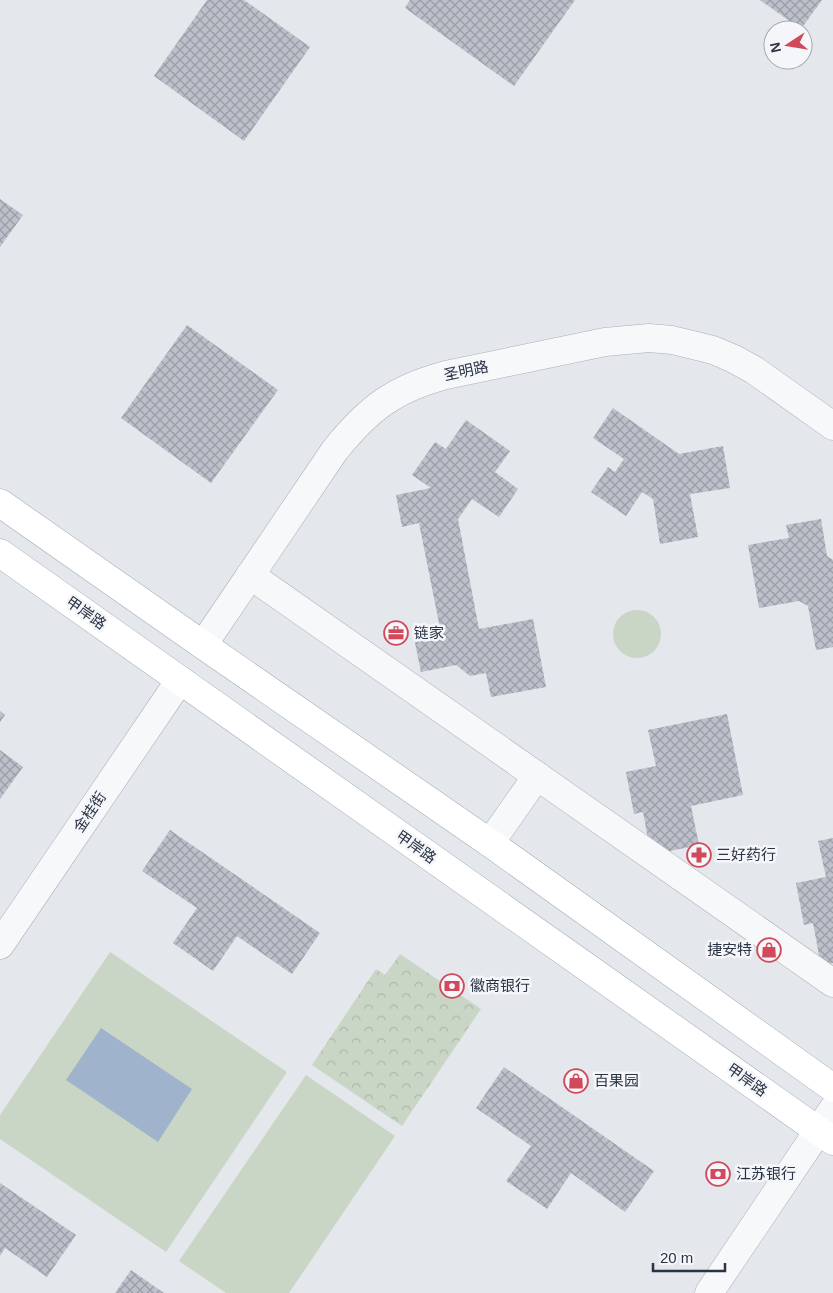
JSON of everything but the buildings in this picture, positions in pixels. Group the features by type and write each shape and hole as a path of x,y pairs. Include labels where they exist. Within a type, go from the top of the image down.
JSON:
{"main road":[{"path":"0,503 203,646 490,843 833,1088"},
{"path":"30,574 21,565 19,552 21,546 25,540 36,535 43,535 51,539"},
{"name":"甲岸路","path":"0,553 180,680 828,1127"}],"street":[{"name":"圣明路","path":"203,646 335,450 362,418 377,406 408,387 425,380 605,342 649,338 672,340 713,350 734,359 754,370 833,426"},
{"path":"250,574 833,983"},
{"name":"金桂街","path":"0,945 180,680"},
{"path":"490,843 537,776"},
{"path":"709,1293 828,1127"}],"green space":[{"path":"632,610 642,610 651,614 657,620 660,625 660,643 651,654 642,658 632,658 623,654 617,648 613,639 613,629 617,620 623,614"},
{"path":"110,952 287,1072 166,1252 0,1139 0,1115"},
{"path":"400,954 481,1009 402,1126 312,1065 376,969 385,975"},
{"path":"306,1075 395,1136 289,1293 226,1293 179,1261"}],"water":[{"path":"101,1028 192,1089 158,1142 66,1080"}],"place":[{"name":"链家","path":"396,633"},
{"name":"三好药行","path":"699,855"},
{"name":"捷安特","path":"769,950"},
{"name":"徽商银行","path":"452,986"},
{"name":"百果园","path":"576,1081"},
{"name":"江苏银行","path":"718,1174"}]}
